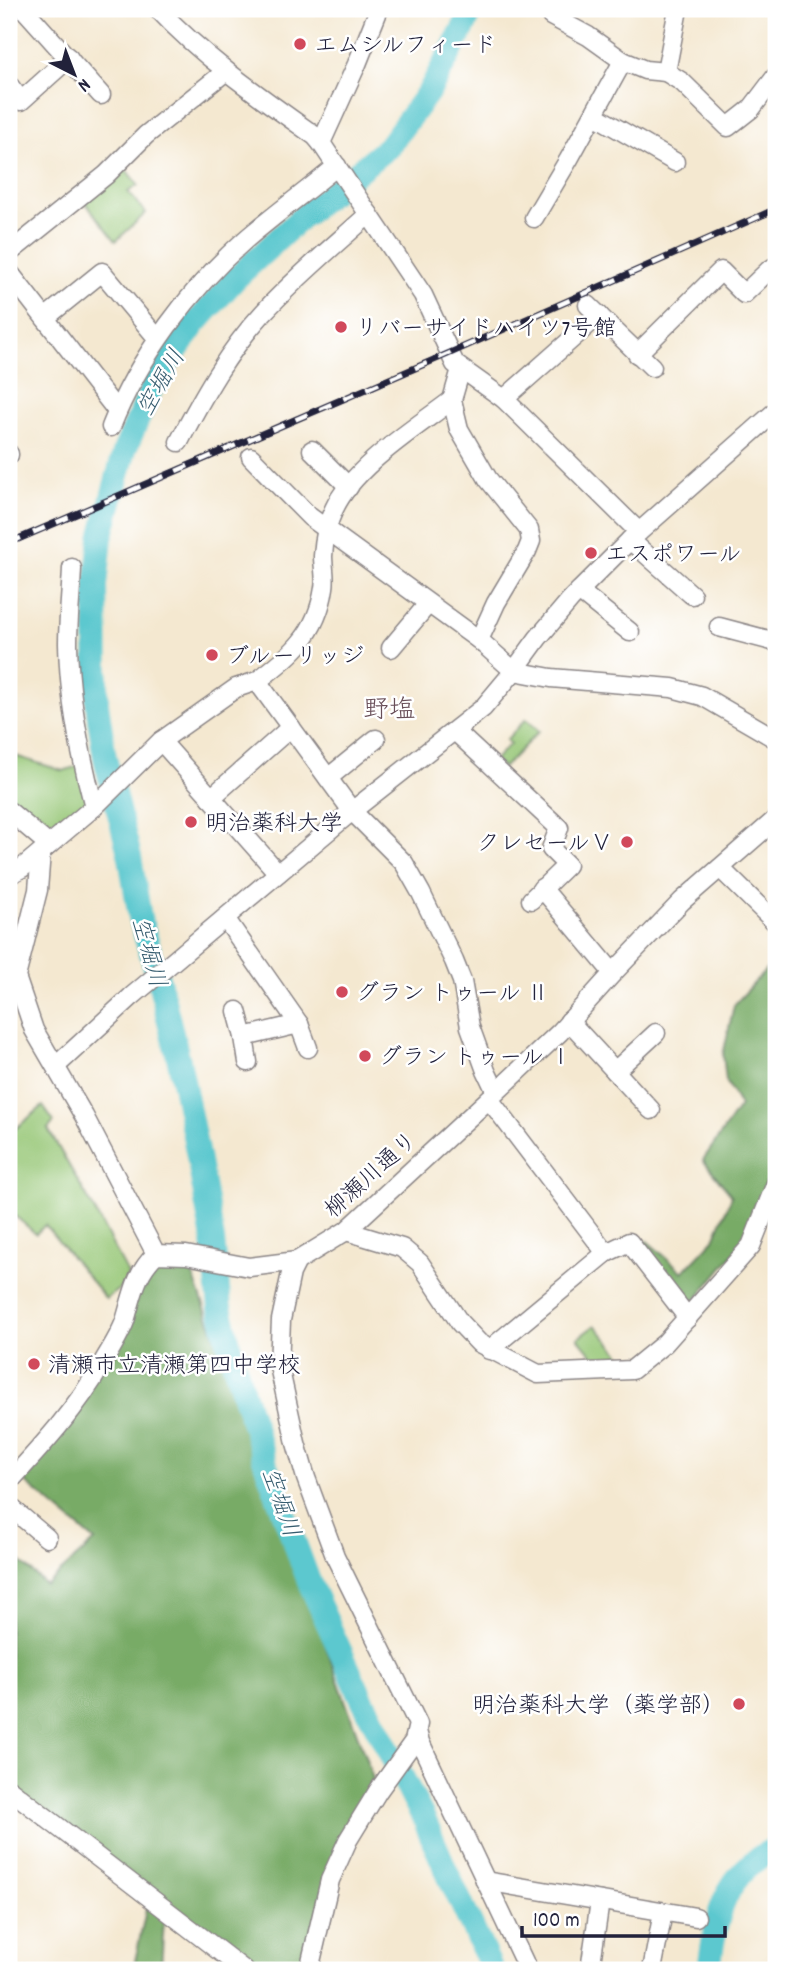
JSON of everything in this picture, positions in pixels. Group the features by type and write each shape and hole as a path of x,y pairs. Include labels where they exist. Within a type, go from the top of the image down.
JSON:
{"street":[{"path":"24,9 102,95"},
{"path":"158,9 225,72 315,136 423,295 455,364 504,399 692,594"},
{"path":"321,143 379,9"},
{"path":"666,72 677,9"},
{"path":"551,16 588,36 623,61 645,70 666,72 682,82 728,127 751,109 776,76"},
{"path":"9,85 21,101 69,58"},
{"path":"534,218 623,61"},
{"path":"9,253 106,174 146,135 225,72"},
{"path":"594,115 675,162"},
{"path":"9,272 45,318 114,419 158,339 189,298 244,241 337,166"},
{"path":"179,442 220,368 247,332 284,292 369,214"},
{"path":"637,354 721,271 744,294 768,271 776,267"},
{"path":"45,318 102,272 158,339"},
{"path":"504,399 594,310 652,367"},
{"path":"461,369 452,400 461,433 488,479 529,530 531,541 496,603 479,640"},
{"path":"9,875 22,868 96,806 162,741 236,688 257,681 303,642 317,612 324,587 323,555 334,508 349,487 377,458 452,400"},
{"path":"56,1066 133,995 278,873 483,708 579,591 634,536 776,411"},
{"path":"312,450 349,487"},
{"path":"251,457 310,517 479,640 514,671 551,678 667,687 702,696 776,739"},
{"path":"72,569 68,641 73,716 96,806"},
{"path":"579,591 630,632"},
{"path":"391,648 428,604"},
{"path":"719,627 776,642"},
{"path":"257,681 352,811 404,863 462,981 470,1027 492,1096 606,1253"},
{"path":"211,797 291,727"},
{"path":"455,731 559,828 551,849 567,864 536,894 613,973"},
{"path":"328,778 376,739"},
{"path":"162,741 278,873"},
{"path":"9,811 45,848"},
{"name":"柳瀬川通り","path":"296,1261 346,1231 569,1021 682,901 776,819"},
{"path":"45,848 38,890 16,976 34,1030 85,1116 156,1254"},
{"path":"720,868 776,923"},
{"path":"225,918 299,1024 308,1048"},
{"path":"237,1011 248,1062"},
{"path":"569,1021 651,1110"},
{"path":"244,1037 299,1024"},
{"path":"615,1071 656,1033"},
{"path":"346,1231 402,1248 420,1263 460,1323 479,1343 538,1374 632,1370 665,1343 751,1246 776,1183"},
{"path":"489,1350 606,1253 629,1242 688,1318"},
{"path":"9,1482 63,1423 101,1366 124,1324 136,1282 146,1264 156,1254 186,1255 249,1267 296,1261 281,1320 279,1345 279,1366 287,1408 306,1478 335,1556 418,1724 415,1736 348,1840 330,1880 309,1970"},
{"path":"9,1506 47,1538"},
{"path":"415,1736 525,1969"},
{"path":"9,1789 244,1970"},
{"path":"485,1881 696,1917"},
{"path":"590,1970 600,1901"},
{"path":"652,1970 663,1912"}],"green space":[{"path":"120,162 138,185 128,192 146,213 116,241 80,196"},
{"path":"526,719 539,731 503,768 494,760 510,744 506,740"},
{"path":"9,754 63,771 84,764 94,807 49,845 9,811"},
{"path":"776,959 776,1165 744,1241 690,1307 640,1245 647,1241 683,1272 714,1239 732,1196 703,1160 740,1106 726,1081 723,1055 734,1005"},
{"path":"43,1106 54,1122 48,1129 128,1274 124,1285 106,1299 45,1225 36,1234 15,1216 9,1223 9,1134"},
{"path":"186,1255 375,1784 348,1840 309,1970 244,1970 9,1789 9,1551 46,1585 95,1541 16,1474 101,1366 146,1264"},
{"path":"595,1325 625,1359 598,1362 578,1338"},
{"path":"147,1905 164,1919 161,1970 133,1970"}],"waterway":[{"name":"空堀川","path":"471,9 430,90 388,147 304,215 235,279 195,324 154,383 125,449 101,538 96,585 97,704 105,758 130,857 140,918 180,1065 213,1240 220,1308 233,1360 265,1462 310,1584 363,1701 425,1821 492,1970"},
{"path":"709,1970 715,1932 725,1898 744,1870 776,1848"}],"railway":[{"path":"9,543 776,209"}],"place":[{"name":"エムシルフィード","path":"300,44"},
{"name":"リバーサイドハイツ7号館","path":"341,327"},
{"name":"エスポワール","path":"591,553"},
{"name":"ブルーリッジ","path":"212,655"},
{"name":"明治薬科大学","path":"191,822"},
{"name":"クレセールⅤ","path":"627,842"},
{"name":"グラン トゥール Ⅱ","path":"342,992"},
{"name":"グラン トゥール Ⅰ","path":"365,1056"},
{"name":"清瀬市立清瀬第四中学校","path":"34,1364"},
{"name":"明治薬科大学（薬学部）","path":"739,1704"}],"district":[{"name":"野塩","path":"389,708"}]}
